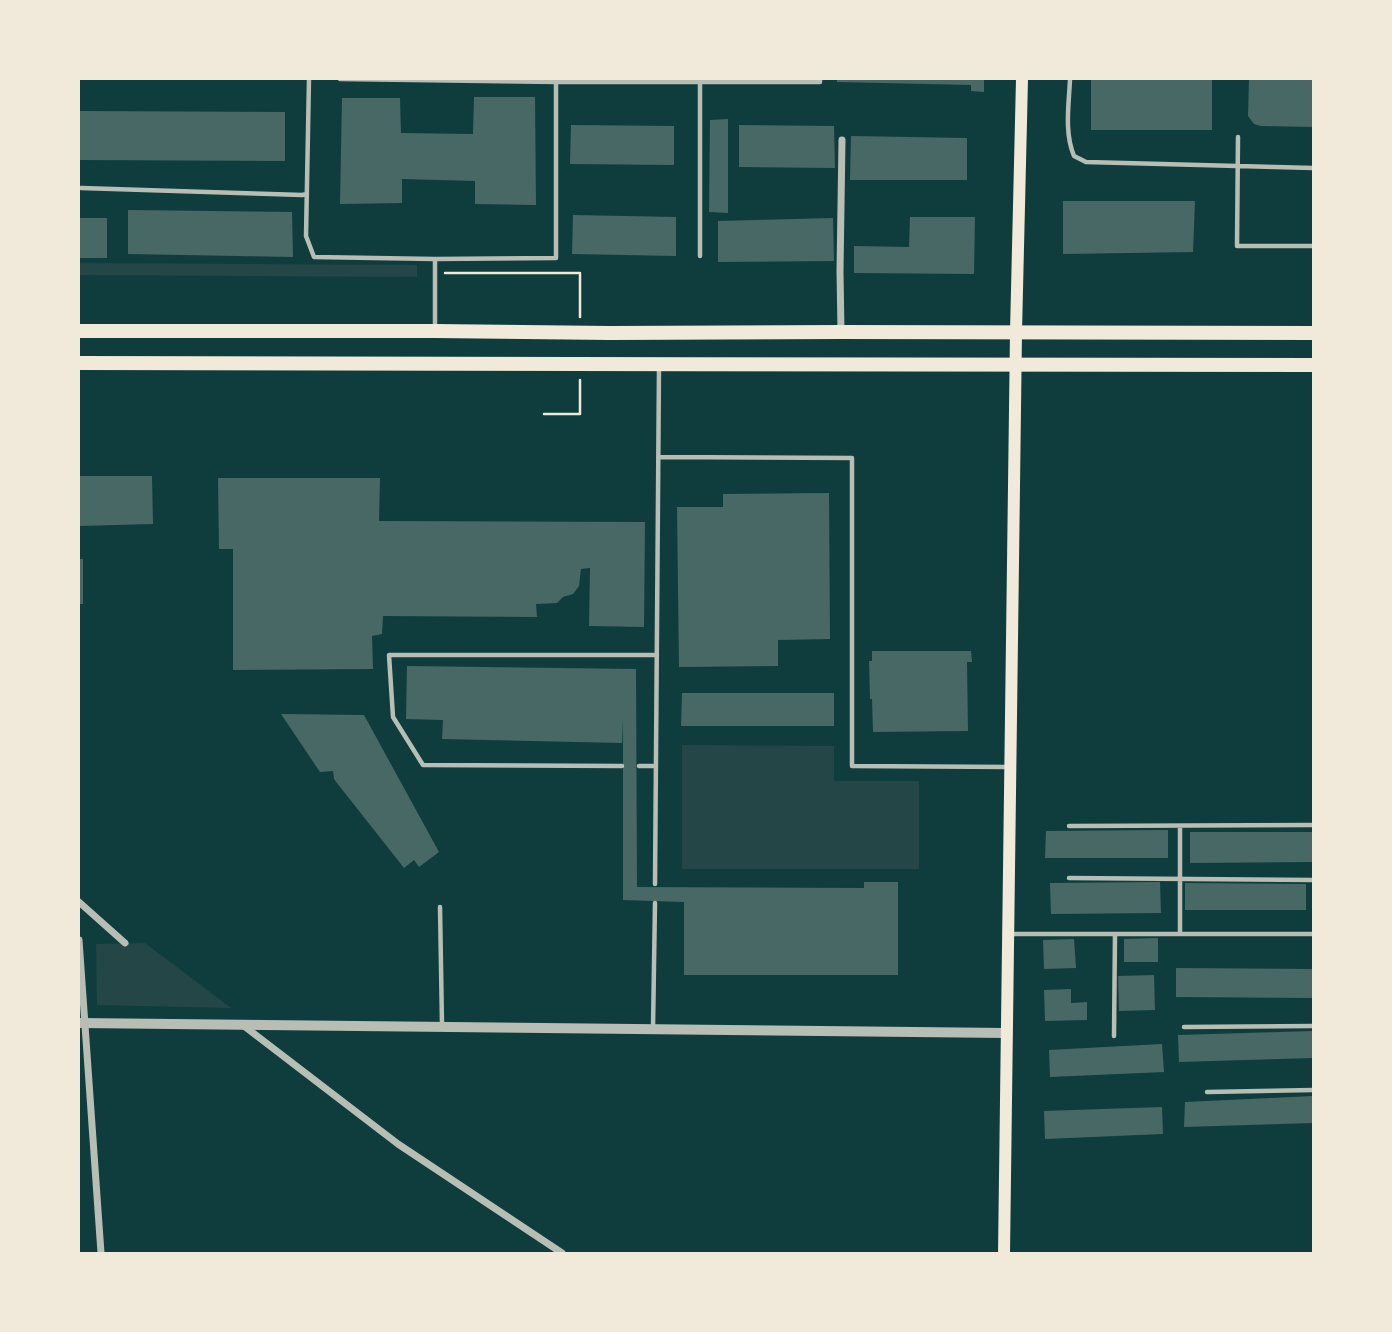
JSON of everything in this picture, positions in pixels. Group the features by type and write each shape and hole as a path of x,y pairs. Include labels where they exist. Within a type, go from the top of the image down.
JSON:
{"highway":[{"path":"79,331 1313,333"},
{"path":"79,363 1313,365"}],"main road":[{"path":"1004,1253 1016,332 1022,79"}],"street":[{"path":"841,332 842,140"},
{"path":"79,902 125,943"},
{"path":"79,940 82,1023 100,1253"},
{"path":"82,1023 1006,1033"},
{"path":"243,1025 398,1144 562,1253"}],"lane":[{"path":"310,79 306,236 314,257 435,259 556,258 556,80"},
{"path":"340,79 700,83 820,80"},
{"path":"1070,79 1070,146 1074,156 1086,162 1313,167"},
{"path":"700,83 700,256"},
{"path":"1238,137 1237,246 1313,246"},
{"path":"81,188 307,194"},
{"path":"435,259 435,331"},
{"path":"655,884 659,363"},
{"path":"659,457 852,458 852,766 1011,767"},
{"path":"622,766 422,765 393,717 389,655 657,655"},
{"path":"639,766 656,766"},
{"path":"1069,825 1313,825"},
{"path":"1180,825 1180,934"},
{"path":"1069,878 1313,880"},
{"path":"653,1029 654,903"},
{"path":"440,907 442,1027"},
{"path":"1008,934 1313,934"},
{"path":"1114,1037 1115,934"},
{"path":"1184,1027 1313,1026"},
{"path":"1207,1092 1313,1090"}],"path":[{"path":"435,273 580,273"},
{"path":"544,414 580,414"}],"shaded area":[{"path":"79,263 417,265 417,277 79,275"},
{"path":"682,745 834,746 834,781 919,781 919,869 682,869"},
{"path":"145,943 231,1008 97,1005 96,944"}],"building":[{"path":"837,79 984,79 984,92 971,91 971,85 837,82"},
{"path":"1091,79 1212,79 1212,130 1091,130"},
{"path":"1249,79 1313,79 1313,127 1254,124 1248,116"},
{"path":"474,97 535,97 536,205 475,204 475,181 402,179 402,203 340,204 342,98 400,98 401,133 473,134"},
{"path":"79,111 285,112 285,161 79,160"},
{"path":"728,119 728,213 709,212 710,120"},
{"path":"571,125 674,126 674,165 570,164"},
{"path":"739,125 834,126 835,168 739,167"},
{"path":"851,136 967,138 967,180 850,180"},
{"path":"1063,201 1195,201 1193,252 1063,254"},
{"path":"128,210 292,212 293,257 128,254"},
{"path":"573,215 676,217 676,256 572,254"},
{"path":"910,217 975,217 974,274 854,273 854,246 909,247"},
{"path":"79,218 107,218 107,258 79,258"},
{"path":"833,218 834,261 718,262 718,221"},
{"path":"79,476 152,476 153,524 79,526"},
{"path":"218,478 380,478 379,521 645,522 644,627 589,626 590,568 581,569 579,586 573,594 563,597 557,603 536,604 537,617 383,616 382,634 372,636 373,669 233,670 233,549 219,549"},
{"path":"829,493 830,639 778,640 778,666 679,667 677,507 723,507 723,494"},
{"path":"79,559 83,559 83,604 79,604"},
{"path":"872,651 971,651 972,662 967,662 968,731 873,732 869,661 872,661"},
{"path":"407,666 636,669 637,887 864,888 864,882 898,882 898,975 684,975 684,902 623,900 623,720 622,743 442,739 443,720 406,719"},
{"path":"682,693 834,693 834,726 681,726"},
{"path":"281,714 364,715 439,852 419,867 414,860 404,868 334,779 333,771 320,772"},
{"path":"1168,830 1168,858 1045,858 1046,831"},
{"path":"1190,832 1313,832 1313,862 1190,863"},
{"path":"1160,882 1161,913 1051,914 1050,883"},
{"path":"1185,883 1306,884 1306,910 1185,910"},
{"path":"1158,938 1158,962 1124,962 1124,939"},
{"path":"1074,939 1076,968 1044,969 1043,940"},
{"path":"1176,968 1313,969 1313,998 1176,997"},
{"path":"1154,975 1155,1010 1119,1011 1118,976"},
{"path":"1071,989 1071,1003 1087,1002 1087,1020 1045,1021 1044,990"},
{"path":"1313,1031 1313,1058 1179,1062 1178,1035"},
{"path":"1162,1044 1164,1072 1050,1077 1049,1050"},
{"path":"1313,1096 1313,1123 1184,1127 1185,1102"},
{"path":"1162,1107 1163,1134 1045,1139 1044,1111"}]}
